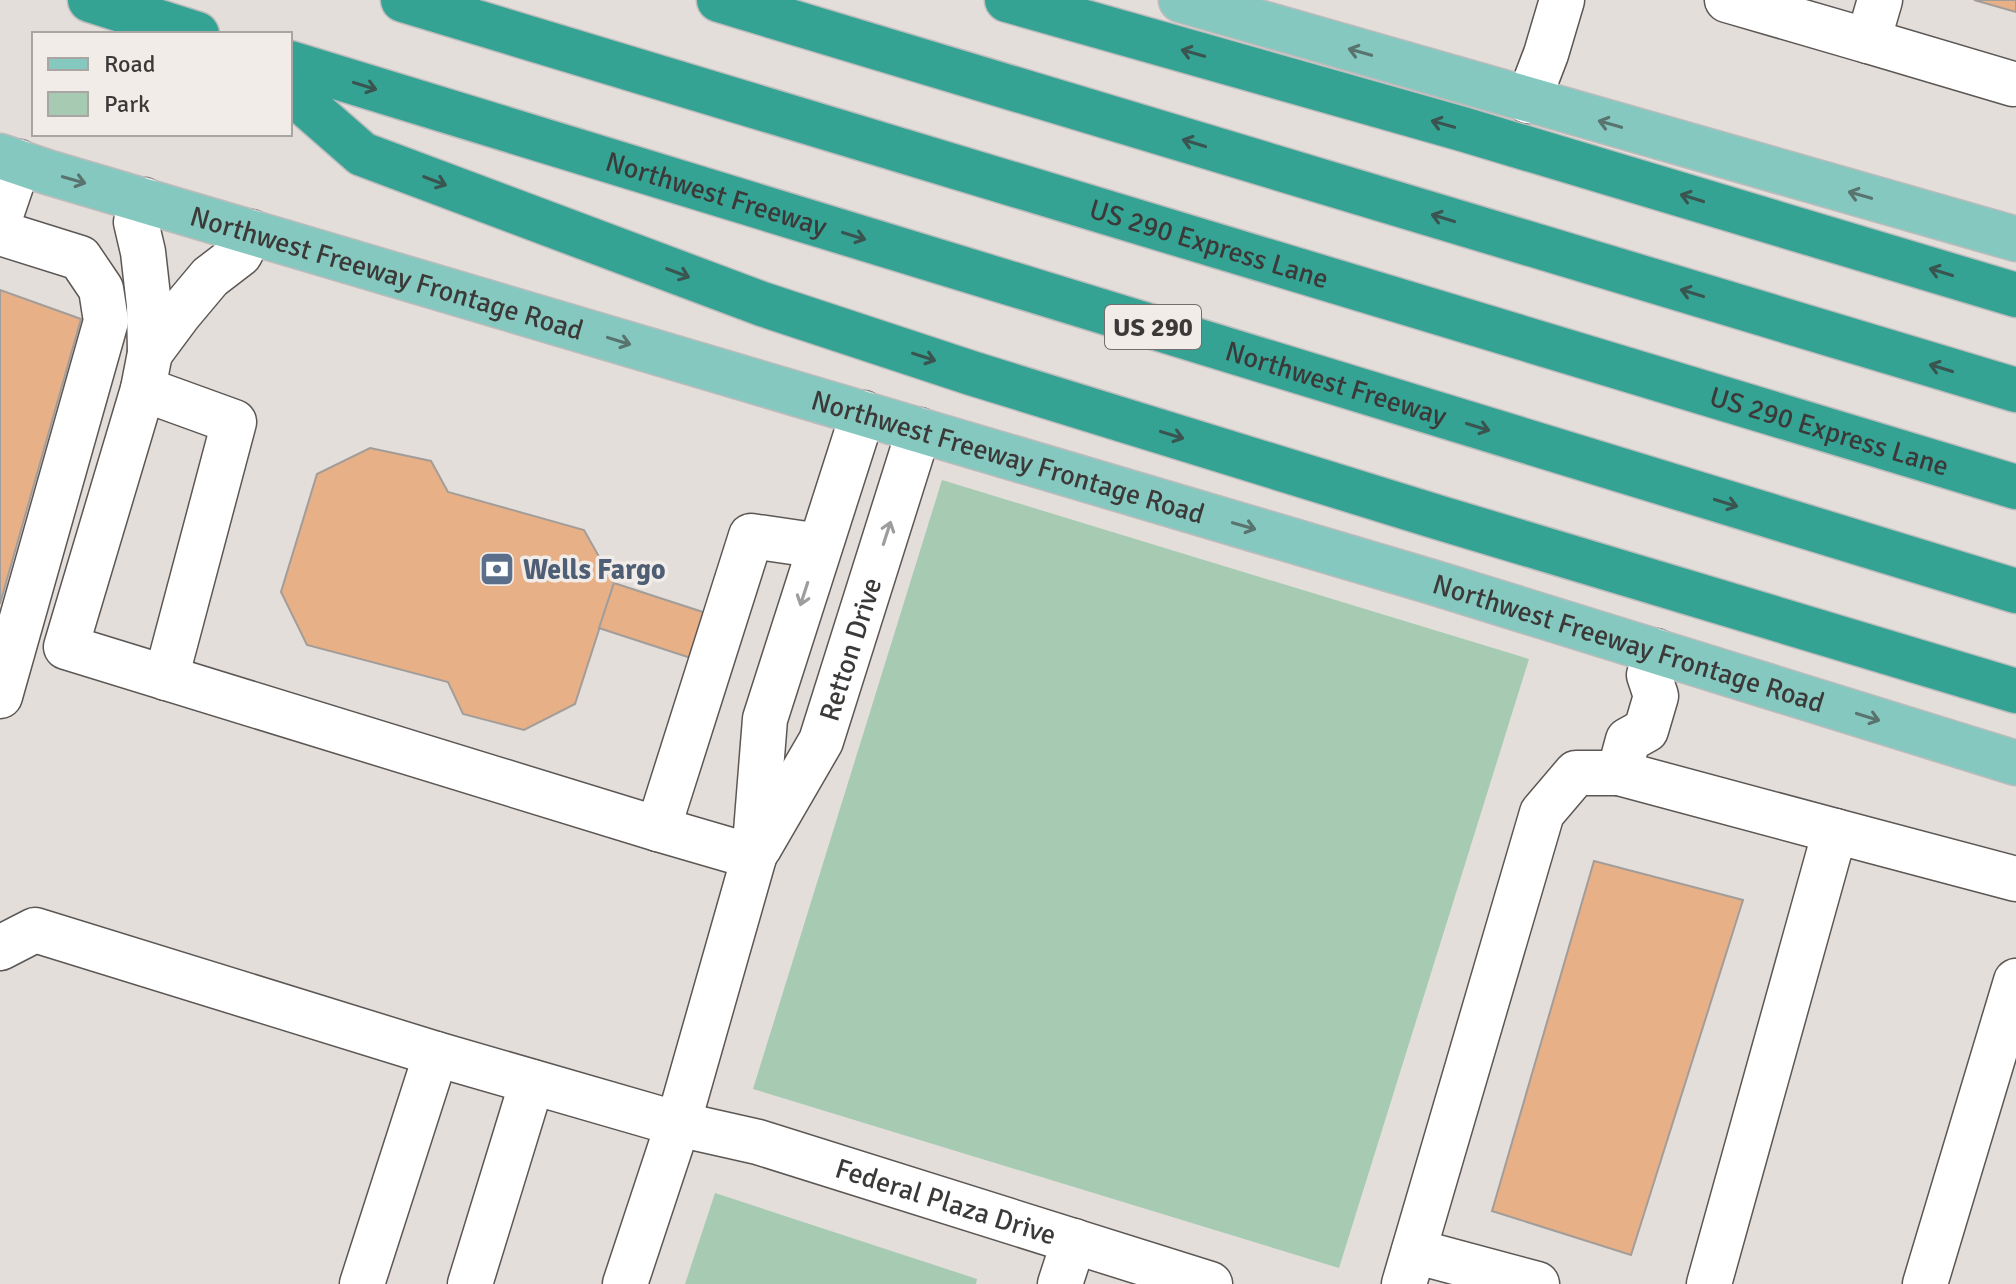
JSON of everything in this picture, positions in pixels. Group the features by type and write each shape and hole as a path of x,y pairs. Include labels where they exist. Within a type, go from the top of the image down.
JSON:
{"highway":[{"path":"90,0 191,32"},
{"name":"US 290 Express Lane","path":"403,0 2016,487"},
{"path":"719,0 2016,390"},
{"path":"1007,0 1462,129 2016,295"},
{"name":"Northwest Freeway","path":"292,64 2016,591"},
{"path":"292,93 362,154 762,304 971,373 1437,517 2016,691"}],"main road":[{"path":"1181,0 2016,239"},
{"name":"Northwest Freeway Frontage Road","path":"7,157 1432,582 1652,663 2016,763"}],"street":[{"path":"1528,101 1562,0"},
{"path":"1727,0 2013,84"},
{"path":"1868,41 1880,0"},
{"path":"0,218 7,157"},
{"path":"144,200 136,222 149,305 146,371 66,647 754,857"},
{"path":"146,371 179,314 210,277 240,254 251,232"},
{"path":"0,233 80,258 101,289 106,321 0,696"},
{"path":"146,371 234,422 166,678"},
{"name":"Retton Drive","path":"625,1284 678,1124 754,857 765,719 863,413"},
{"name":"Retton Drive","path":"754,857 821,741 919,430"},
{"path":"658,829 751,536 820,546"},
{"path":"1624,756 1616,724 1628,685 1652,663"},
{"path":"1537,1284 1409,1268 1542,813 1576,773 1624,756 1835,831 2016,879"},
{"path":"1709,1284 1835,831"},
{"name":"Federal Plaza Drive","path":"0,948 35,930 436,1054 678,1124 758,1142 1210,1284"},
{"path":"1925,1284 2016,981"},
{"path":"362,1284 436,1054"},
{"path":"470,1284 532,1082"},
{"path":"1060,1284 1074,1241"}],"green space":[{"path":"942,480 1529,659 1339,1268 753,1089"},
{"path":"715,1193 977,1279 976,1284 685,1284"}],"building":[{"path":"1974,0 2016,0 2016,12"},
{"path":"0,290 81,319 0,604"},
{"path":"370,448 431,461 448,492 584,530 614,583 575,704 524,730 463,714 448,682 307,645 281,592 317,474"},
{"path":"614,583 718,617 703,662 599,628"},
{"path":"1594,861 1743,900 1631,1255 1492,1211"}],"place":[{"name":"Wells Fargo","path":"497,569"}]}
